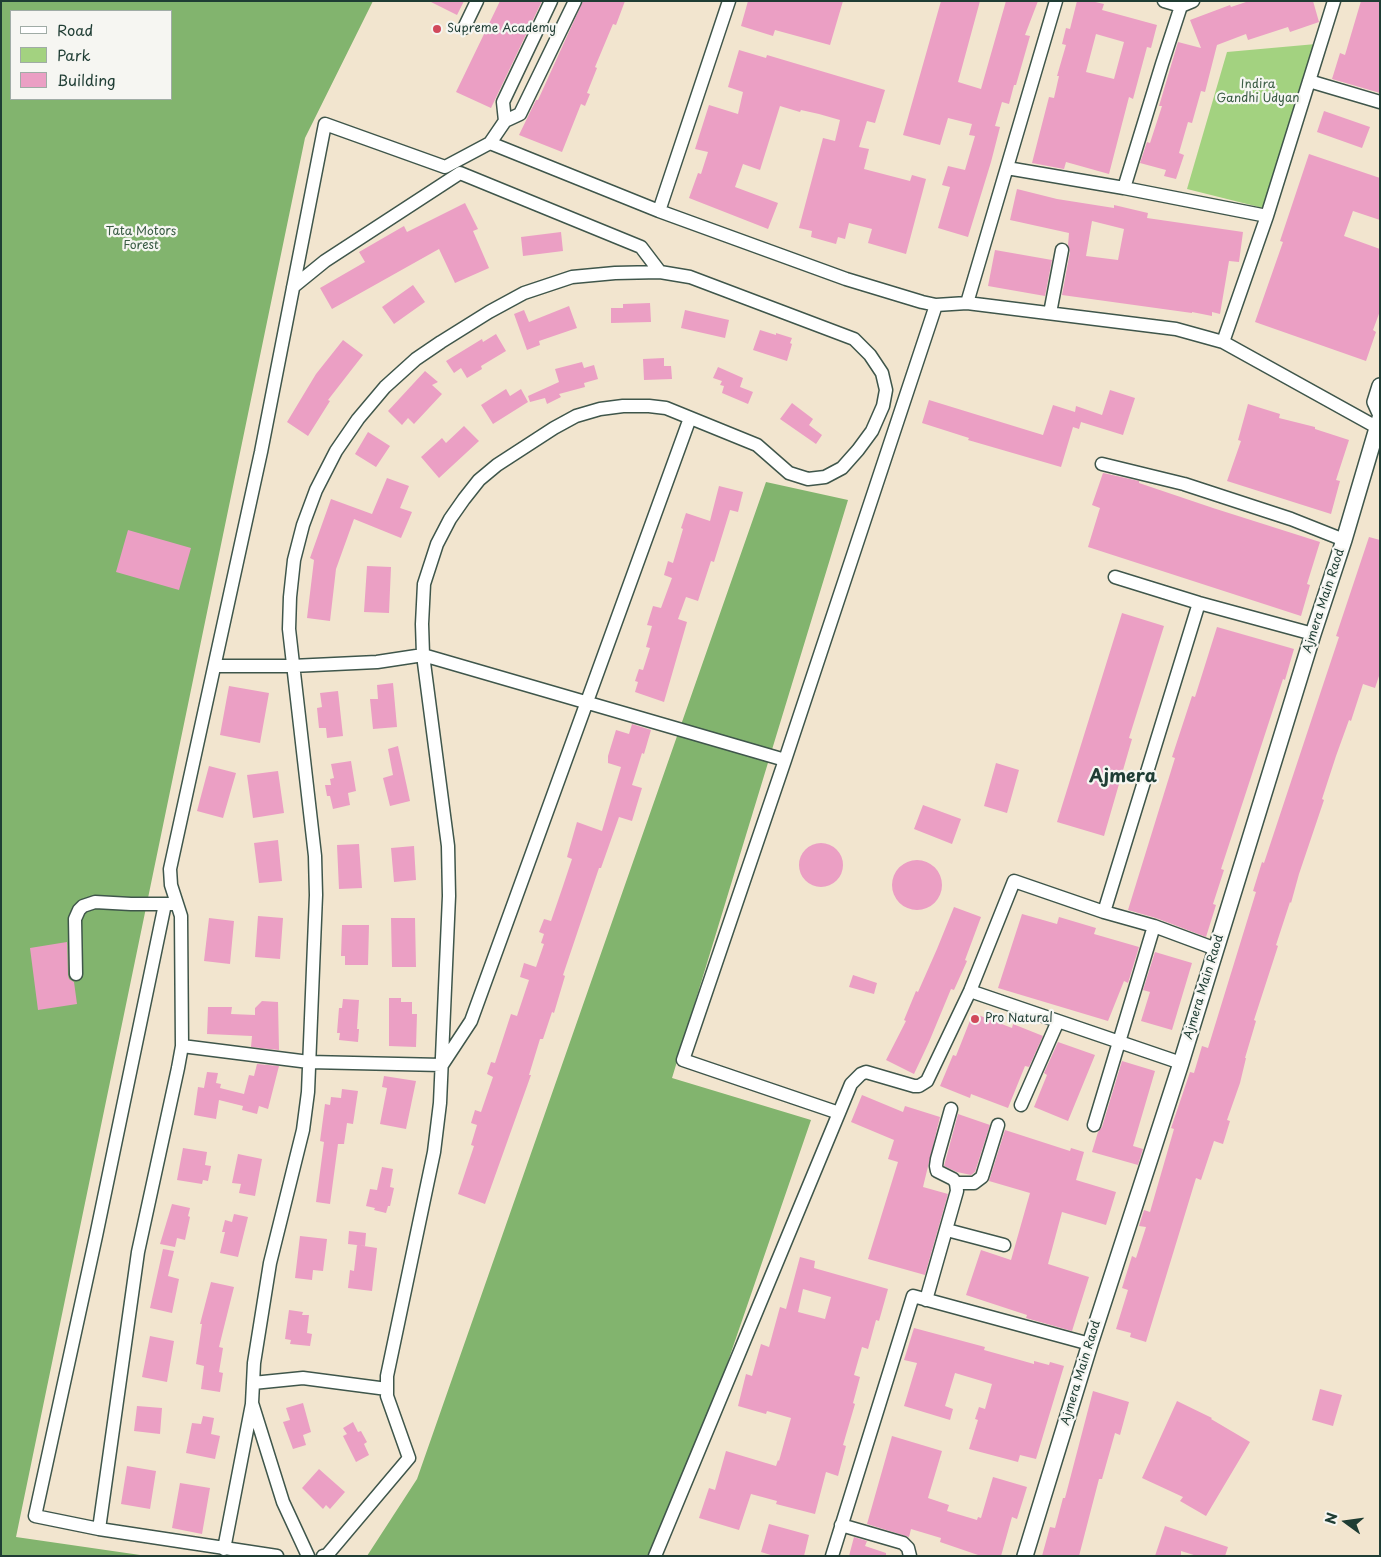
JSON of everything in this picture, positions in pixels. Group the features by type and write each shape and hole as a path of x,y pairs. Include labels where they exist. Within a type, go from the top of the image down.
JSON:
{"street":[{"path":"464,28 477,1"},
{"path":"505,121 503,102 551,1"},
{"path":"277,1556 99,1529 35,1516 171,904 170,869 261,452 325,124 445,166 490,144 505,121 520,114 575,1"},
{"path":"659,211 728,1"},
{"path":"967,303 1056,1"},
{"path":"1124,188 1162,64 1187,4 1164,1"},
{"path":"1222,342 1266,216 1334,1"},
{"path":"537,31 556,41"},
{"path":"1309,81 1380,102"},
{"path":"490,144 659,211 846,280 936,305 967,303 1176,328 1222,342 1379,422"},
{"path":"1007,168 1124,188 1266,216"},
{"path":"293,287 325,261 460,173 641,247 660,272"},
{"path":"1050,313 1062,250"},
{"path":"224,1549 252,1403 254,1363 270,1263 303,1130 308,1092 316,895 315,856 289,629 294,560 303,525 316,490 336,451 358,419 384,387 416,359 441,342 524,293 572,277 615,273 660,272 690,277 854,339 870,355 882,373 886,390 883,406 872,431 842,468 825,478 808,479 789,473 757,445 666,408 649,406 600,408 576,416 554,428 508,457 485,475 450,519 437,544 424,584 422,604 424,655 448,846 449,896 440,1104 434,1152 387,1376 387,1396 409,1458 324,1556"},
{"path":"839,1113 683,1060 936,305"},
{"name":"Ajmera Main Raod","path":"1025,1556 1344,540 1379,422 1375,402 1380,386"},
{"path":"442,1065 472,1021 690,418"},
{"path":"1102,464 1184,484 1291,519 1344,540"},
{"path":"1116,577 1199,603 1313,634"},
{"path":"1104,912 1199,603"},
{"path":"215,666 292,666 377,662 424,655 785,760"},
{"path":"655,1556 763,1300 851,1084 861,1074 866,1072 875,1073 914,1086 924,1084 970,991 1014,881 1104,912 1154,926 1216,949"},
{"path":"76,974 75,919 78,910 83,906 95,902 171,904"},
{"path":"99,1529 138,1252 182,1046 181,916 171,904"},
{"path":"1094,1125 1154,926"},
{"path":"970,991 1181,1063"},
{"path":"1021,1105 1058,1021"},
{"path":"182,1046 309,1062 442,1065"},
{"path":"926,1300 957,1191 956,1183 953,1179 937,1171 936,1166 951,1110"},
{"path":"956,1183 974,1183 982,1177 998,1125"},
{"path":"947,1230 1004,1245"},
{"path":"832,1556 913,1296 1090,1344"},
{"path":"253,1383 303,1378 387,1389"},
{"path":"252,1403 283,1502 308,1556"},
{"path":"841,1525 903,1544 908,1548 910,1556"}],"green space":[{"name":"Tata Motors Forest","path":"1,1 373,1 305,138 16,1537 147,1556 1,1556"},
{"name":"Indira Gandhi Udyan","path":"1316,44 1263,208 1187,189 1227,52"},
{"path":"766,482 848,500 672,1078 811,1120 661,1556 367,1556 417,1479"}],"building":[{"path":"429,1 464,1 457,15"},
{"path":"500,1 542,1 491,108 456,92"},
{"path":"583,1 625,1 616,25 613,24 595,67 597,68 587,93 590,94 585,106 581,104 562,152 519,135 536,100 538,100"},
{"path":"748,1 843,1 830,45 775,30 773,36 741,26"},
{"path":"941,1 980,1 958,82 981,89 1006,1 1038,1 1025,35 1030,36 1016,85 1014,85 1009,104 1002,102 995,126 1000,127 968,237 938,228 950,187 942,185 948,166 965,170 975,136 969,135 972,124 948,118 940,145 903,135"},
{"path":"1077,1 1091,1 1104,4 1102,10 1157,25 1151,48 1147,47 1133,99 1129,97 1109,174 1066,162 1064,169 1032,163 1049,97 1054,98 1059,76 1057,76 1066,45 1062,44 1066,28 1070,29","holes":["1096,34 1124,42 1114,79 1086,72"]},
{"path":"1249,1 1313,1 1319,22 1290,32 1288,27 1248,40 1246,34 1217,45 1205,92 1201,91 1192,123 1188,122 1179,153 1184,155 1176,179 1164,176 1166,170 1140,163 1147,142 1150,143 1162,106 1159,106 1178,42 1201,48 1190,20 1230,5 1231,7"},
{"path":"1361,1 1380,1 1380,93 1332,79 1340,53 1345,55"},
{"path":"739,50 766,58 767,55 885,90 875,123 867,121 859,147 869,149 864,169 910,181 912,175 926,179 906,254 868,243 872,229 849,223 845,239 838,237 836,244 811,237 812,231 799,228 823,138 835,141 840,120 819,114 801,110 800,112 780,106 760,170 743,164 735,187 778,203 768,229 689,198 698,173 701,174 708,152 695,149 709,105 738,114 743,92 728,87"},
{"path":"1324,111 1370,127 1362,148 1317,132"},
{"path":"1309,154 1380,178 1380,220 1353,211 1344,236 1380,249 1380,311 1373,330 1376,332 1366,361 1255,322 1283,242 1280,241"},
{"path":"1017,189 1057,199 1114,208 1114,205 1148,213 1147,218 1243,232 1239,262 1229,261 1220,314 1212,312 1212,316 1062,295 1070,252 1068,245 1069,233 1010,220","holes":["1092,221 1124,229 1118,260 1086,256"]},
{"path":"465,203 478,229 473,231 489,268 455,283 439,249 332,309 320,288 365,262 359,252 404,226 407,232"},
{"path":"561,232 563,251 523,256 521,237"},
{"path":"995,250 1052,260 1045,296 988,286"},
{"path":"413,285 425,302 394,324 382,307"},
{"path":"650,303 651,322 611,323 611,308 623,308 623,304"},
{"path":"569,306 577,328 539,341 540,345 527,350 514,314 524,310 529,322"},
{"path":"685,310 729,320 725,338 681,328"},
{"path":"760,330 792,338 787,361 753,350"},
{"path":"496,334 506,351 481,366 482,369 467,378 461,368 454,373 446,361 482,339 483,342"},
{"path":"343,340 363,355 328,400 330,401 308,436 287,422 316,374"},
{"path":"664,358 664,366 671,366 672,379 644,380 643,359"},
{"path":"582,362 584,368 594,365 598,379 584,383 585,387 559,394 561,397 547,404 545,398 530,402 528,396 559,382 555,369"},
{"path":"718,367 743,378 740,387 753,392 748,404 722,393 724,386 720,385 722,381 713,378"},
{"path":"425,371 438,382 432,385 442,394 414,424 408,418 402,425 388,411"},
{"path":"506,389 510,396 521,389 528,402 493,424 481,405"},
{"path":"1110,390 1135,398 1123,435 1081,422 1079,429 1073,427 1061,467 968,440 969,438 922,423 929,400 1043,435 1053,405 1075,412 1076,406 1102,415"},
{"path":"792,403 813,419 809,425 822,435 816,444 780,419"},
{"path":"1248,404 1280,414 1279,418 1315,427 1315,429 1349,440 1336,480 1340,481 1331,514 1227,481 1241,441 1238,440"},
{"path":"464,426 479,441 439,478 421,457 442,438 446,443"},
{"path":"368,432 390,446 376,467 355,454"},
{"path":"1103,473 1139,481 1139,483 1213,508 1320,542 1307,584 1310,585 1301,616 1088,547 1100,508 1092,505"},
{"path":"387,478 409,486 400,508 412,512 401,538 354,519 336,569 330,621 307,618 314,560 310,558 331,499 372,514"},
{"path":"719,486 743,492 738,512 730,510 714,562 711,561 698,601 686,597 678,619 687,622 664,702 635,692 638,682 635,681 639,669 643,670 650,648 646,647 652,626 647,625 653,606 661,608 672,578 664,575 668,561 673,563 686,513 710,521"},
{"path":"128,530 191,548 179,590 116,572"},
{"path":"1369,537 1380,540 1380,673 1375,688 1363,684 1351,721 1349,720 1336,756 1322,799 1324,800 1276,945 1278,946 1254,1020 1256,1021 1240,1083 1227,1120 1230,1121 1223,1144 1214,1141 1201,1180 1196,1178 1146,1342 1130,1337 1131,1333 1116,1329 1128,1290 1122,1288 1132,1256 1136,1258 1146,1227 1139,1226 1144,1210 1150,1212 1174,1129 1171,1128 1190,1072 1194,1073 1202,1046 1208,1048 1256,892 1253,891 1262,862 1264,863 1339,637 1336,636"},
{"path":"367,566 391,567 389,613 364,612"},
{"path":"1122,613 1164,626 1129,738 1132,739 1104,836 1057,822"},
{"path":"1217,627 1294,649 1221,869 1224,870 1213,904 1216,905 1206,937 1156,918 1128,910 1175,758 1172,757 1192,696 1195,697"},
{"path":"393,683 397,727 373,729 370,699 378,699 377,685"},
{"path":"229,686 269,693 260,743 220,735"},
{"path":"338,691 343,736 327,738 326,728 319,728 317,708 322,707 320,693"},
{"path":"632,724 651,730 632,785 642,788 632,821 619,817 601,868 599,868 563,975 565,976 554,1013 552,1012 543,1039 540,1039 529,1075 531,1075 485,1204 458,1194 474,1146 471,1145 477,1125 471,1123 475,1110 481,1112 493,1077 487,1074 491,1062 495,1063 511,1014 517,1016 529,980 520,977 524,963 536,967 544,944 541,943 544,934 539,932 544,919 551,921 572,859 567,857 577,822 602,831 621,767 608,763 608,756 616,730 629,734"},
{"path":"398,746 410,801 390,806 383,778 393,775 388,749"},
{"path":"351,761 356,791 348,793 350,805 333,809 330,796 327,796 325,785 331,785 330,779 334,778 331,764"},
{"path":"996,763 1019,770 1007,813 984,806"},
{"path":"209,766 236,773 223,818 197,811"},
{"path":"278,771 284,813 253,818 247,775"},
{"path":"923,805 961,819 952,844 914,829"},
{"path":"278,840 282,881 259,883 254,843"},
{"path":"821,843 833,847 839,853 843,865 839,877 833,883 821,887 809,883 803,877 799,865 803,853 809,847"},
{"path":"359,844 362,888 339,889 337,845"},
{"path":"414,846 416,880 394,882 391,848"},
{"path":"912,860 922,860 935,867 942,880 942,890 935,903 922,910 912,910 903,906 896,899 892,890 892,880 896,871 903,864"},
{"path":"954,907 981,917 965,960 967,961 954,990 951,989 914,1074 886,1060 906,1021 904,1020 916,991 918,992"},
{"path":"1022,914 1057,924 1059,917 1096,928 1094,934 1139,947 1128,983 1124,981 1108,1021 998,988"},
{"path":"258,916 283,918 280,959 255,957"},
{"path":"209,918 234,921 230,964 204,961"},
{"path":"391,918 415,918 416,967 392,967"},
{"path":"342,925 369,925 368,965 345,965 345,956 341,956"},
{"path":"67,942 68,975 69,979 74,982 77,1004 38,1010 30,948"},
{"path":"1155,952 1192,963 1172,1030 1141,1021 1150,992 1143,990"},
{"path":"853,975 877,983 874,994 849,987"},
{"path":"389,998 401,998 401,1002 412,1002 412,1014 417,1014 416,1047 389,1046"},
{"path":"343,999 359,1000 358,1042 339,1040 340,1033 337,1033 339,1008 342,1008"},
{"path":"262,1001 278,1002 279,1050 251,1047 252,1036 207,1034 208,1007 232,1007 231,1014 255,1015 255,1008"},
{"path":"973,1013 1012,1028 1013,1024 1043,1036 1029,1067 1025,1066 1008,1108 971,1094 970,1098 940,1086 953,1055 956,1056"},
{"path":"1058,1042 1095,1055 1068,1121 1034,1107 1047,1075 1044,1073"},
{"path":"1122,1061 1155,1071 1133,1146 1143,1149 1138,1165 1092,1152 1098,1132 1102,1127"},
{"path":"257,1064 279,1066 268,1109 259,1106 257,1114 242,1110 243,1106 219,1100 216,1119 194,1115 198,1087 204,1088 207,1072 218,1073 216,1083 221,1084 220,1088 244,1094 249,1075 254,1076"},
{"path":"384,1076 416,1081 406,1129 380,1124 387,1088 382,1087"},
{"path":"342,1089 358,1091 353,1124 347,1123 344,1144 338,1144 330,1204 316,1202 324,1142 320,1141 325,1104 330,1105 331,1097 341,1098"},
{"path":"862,1095 903,1112 905,1106 940,1117 923,1187 948,1194 925,1275 868,1259 898,1162 888,1159 894,1140 851,1122"},
{"path":"958,1114 990,1125 975,1172 971,1175 957,1172 944,1166"},
{"path":"1005,1130 1070,1151 1071,1148 1084,1152 1076,1180 1116,1192 1106,1225 1062,1212 1048,1264 1089,1277 1072,1331 1026,1318 1027,1315 966,1295 981,1250 1011,1260 1030,1193 989,1181"},
{"path":"183,1148 207,1152 205,1165 211,1166 208,1181 203,1180 202,1184 177,1180"},
{"path":"238,1154 262,1159 255,1196 239,1193 241,1184 232,1183"},
{"path":"382,1167 393,1169 390,1187 394,1188 390,1206 388,1206 386,1213 366,1206 370,1189 377,1190"},
{"path":"172,1204 190,1208 185,1240 177,1238 175,1247 160,1244"},
{"path":"234,1214 248,1217 238,1257 220,1253 225,1232 222,1232 225,1220 232,1222"},
{"path":"349,1231 366,1233 365,1246 348,1244"},
{"path":"300,1236 327,1239 323,1271 313,1270 312,1280 295,1278"},
{"path":"357,1245 377,1248 372,1291 348,1288 350,1270 354,1271"},
{"path":"163,1249 174,1251 168,1276 179,1279 172,1313 150,1308"},
{"path":"800,1257 815,1261 814,1268 888,1289 879,1321 876,1320 868,1349 862,1347 854,1375 860,1377 853,1403 855,1404 843,1445 846,1446 838,1476 826,1472 815,1514 776,1504 777,1501 751,1494 739,1530 699,1518 709,1488 715,1490 726,1451 776,1466 779,1461 791,1418 767,1411 766,1414 738,1406 746,1374 752,1376 761,1344 769,1347 780,1307 786,1309","holes":["803,1289 831,1297 825,1319 798,1312"]},
{"path":"211,1282 234,1287 219,1347 223,1348 219,1372 223,1373 220,1392 201,1389 204,1366 196,1364 202,1324 200,1324"},
{"path":"289,1310 303,1312 302,1315 309,1315 307,1333 312,1334 310,1346 290,1344 291,1340 285,1339"},
{"path":"914,1328 985,1347 984,1350 1034,1364 1034,1361 1049,1365 1050,1362 1064,1366 1036,1459 1020,1455 1018,1462 969,1449 978,1420 975,1419 979,1407 985,1409 992,1384 955,1373 945,1406 953,1409 950,1420 904,1406 917,1363 904,1360"},
{"path":"150,1336 174,1341 167,1382 142,1377"},
{"path":"1320,1389 1342,1395 1333,1426 1312,1420"},
{"path":"1093,1391 1129,1402 1120,1435 1115,1433 1102,1479 1099,1479 1079,1556 1042,1556 1050,1527 1055,1528 1063,1498 1065,1498"},
{"path":"1177,1401 1212,1418 1250,1442 1206,1516 1180,1501 1183,1497 1142,1478"},
{"path":"303,1403 311,1432 303,1435 306,1445 293,1449 283,1422 290,1420 286,1408"},
{"path":"137,1406 162,1408 160,1434 134,1431"},
{"path":"203,1416 214,1418 211,1434 220,1436 215,1459 186,1453 192,1423 201,1424"},
{"path":"353,1422 358,1432 361,1431 367,1442 364,1444 369,1455 356,1462 343,1436 347,1434 343,1428"},
{"path":"892,1436 942,1451 928,1498 949,1505 947,1511 977,1520 978,1517 981,1518 993,1477 1027,1487 1017,1519 1012,1517 1001,1556 981,1556 940,1542 941,1538 911,1529 909,1537 867,1524"},
{"path":"127,1466 156,1471 150,1509 121,1504"},
{"path":"319,1469 345,1492 330,1509 326,1505 323,1509 302,1488"},
{"path":"180,1483 210,1488 202,1534 172,1528"},
{"path":"769,1524 809,1535 804,1556 774,1556 761,1552"},
{"path":"1165,1526 1228,1547 1225,1556 1197,1556 1181,1551 1181,1556 1155,1556"},
{"path":"854,1537 867,1541 865,1546 886,1553 886,1556 849,1556"}],"place":[{"name":"Supreme Academy","path":"437,29"},
{"name":"Pro Natural","path":"975,1019"}],"district":[{"name":"Ajmera","path":"1123,777"}]}
